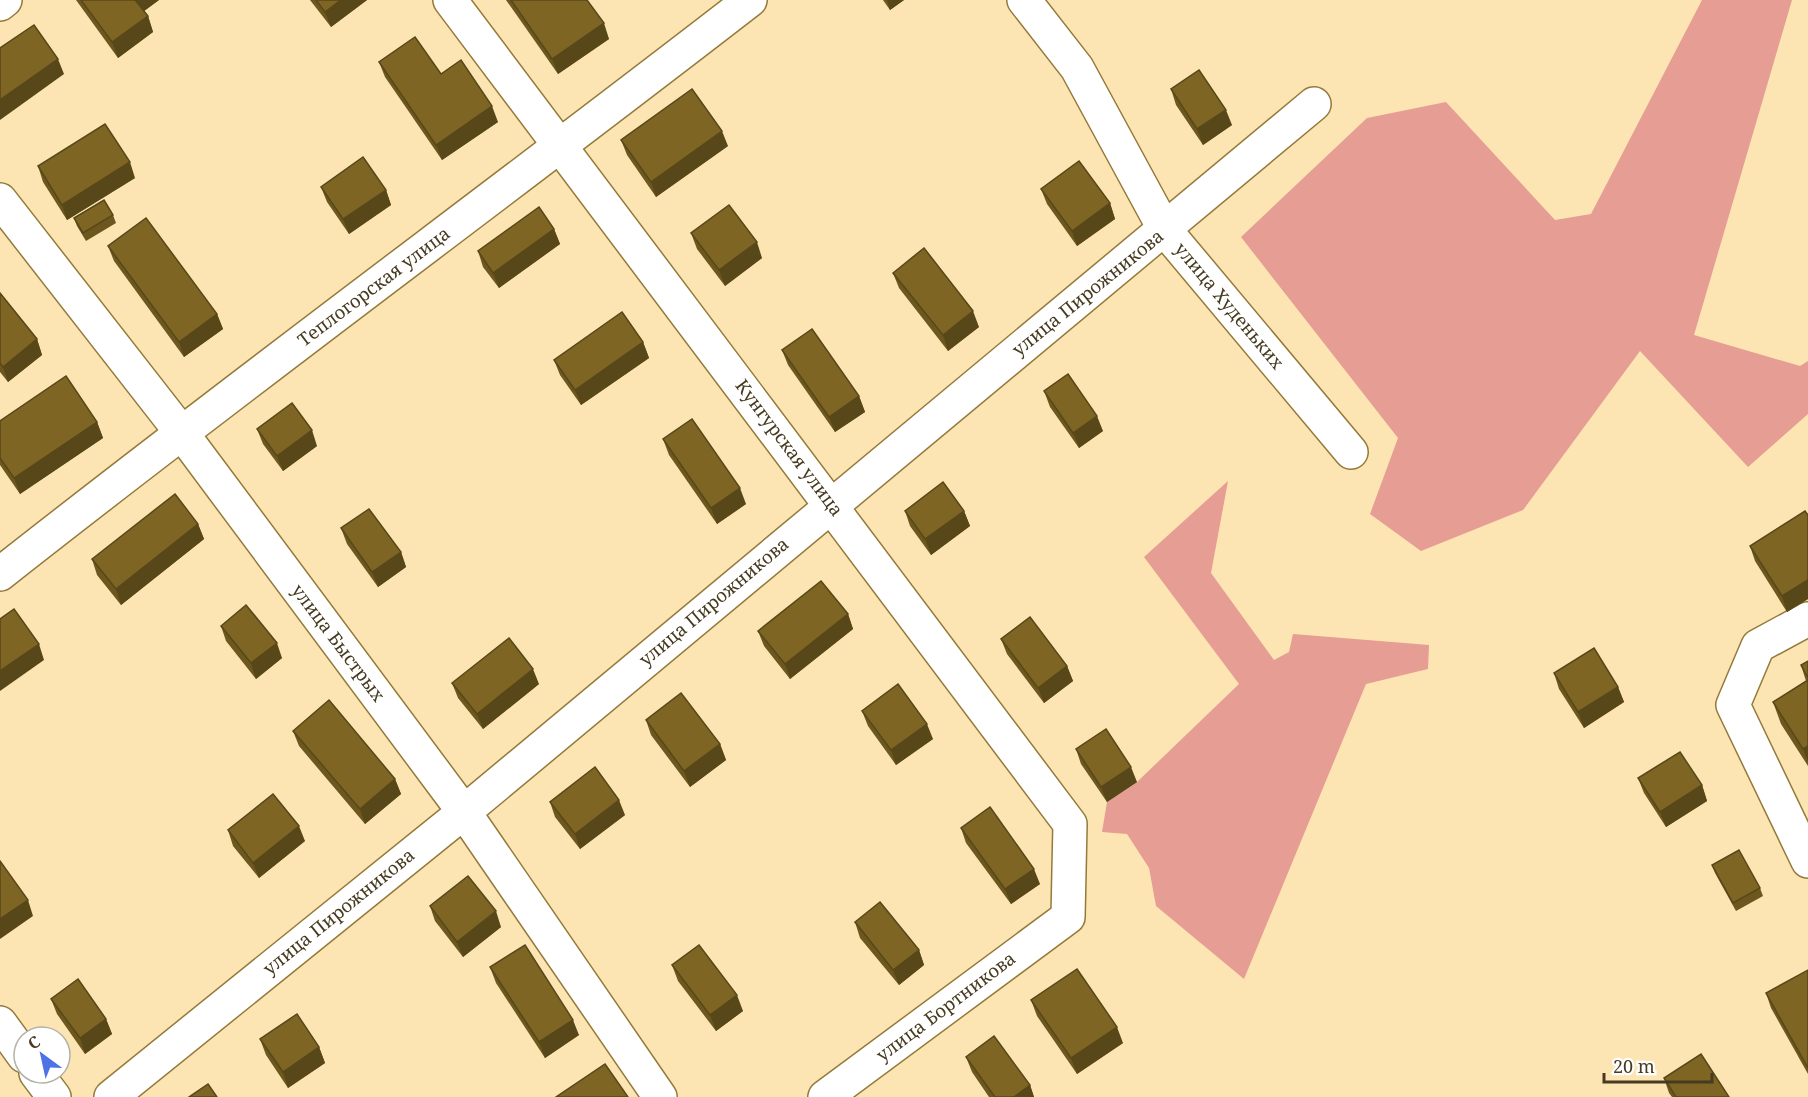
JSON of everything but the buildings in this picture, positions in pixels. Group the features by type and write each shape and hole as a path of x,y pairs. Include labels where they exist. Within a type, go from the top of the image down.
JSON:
{"street":[{"path":"0,4 5,0"},
{"name":"Кунгурская улица","path":"450,0 1070,824 1068,917"},
{"name":"Теплогорская улица","path":"0,574 181,432 562,146 750,0"},
{"name":"улица Худеньких","path":"1024,0 1077,68 1165,230 1351,452"},
{"name":"улица Пирожникова","path":"111,1097 464,812 1314,104"},
{"name":"улица Быстрых","path":"0,200 181,432 464,812 660,1097"},
{"path":"1808,619 1758,645 1733,705 1808,861"},
{"name":"улица Бортникова","path":"825,1097 1068,917"},
{"path":"0,1023 12,1040"}],"shaded area":[{"path":"1702,0 1792,0 1694,335 1800,366 1808,361 1808,414 1748,467 1640,351 1523,510 1421,551 1370,514 1398,438 1241,237 1367,118 1446,102 1555,220 1591,214"},
{"path":"1228,481 1211,573 1274,660 1289,652 1293,634 1429,645 1428,669 1366,684 1244,979 1156,906 1149,868 1127,834 1102,832 1107,802 1137,782 1239,684 1144,557"}]}
